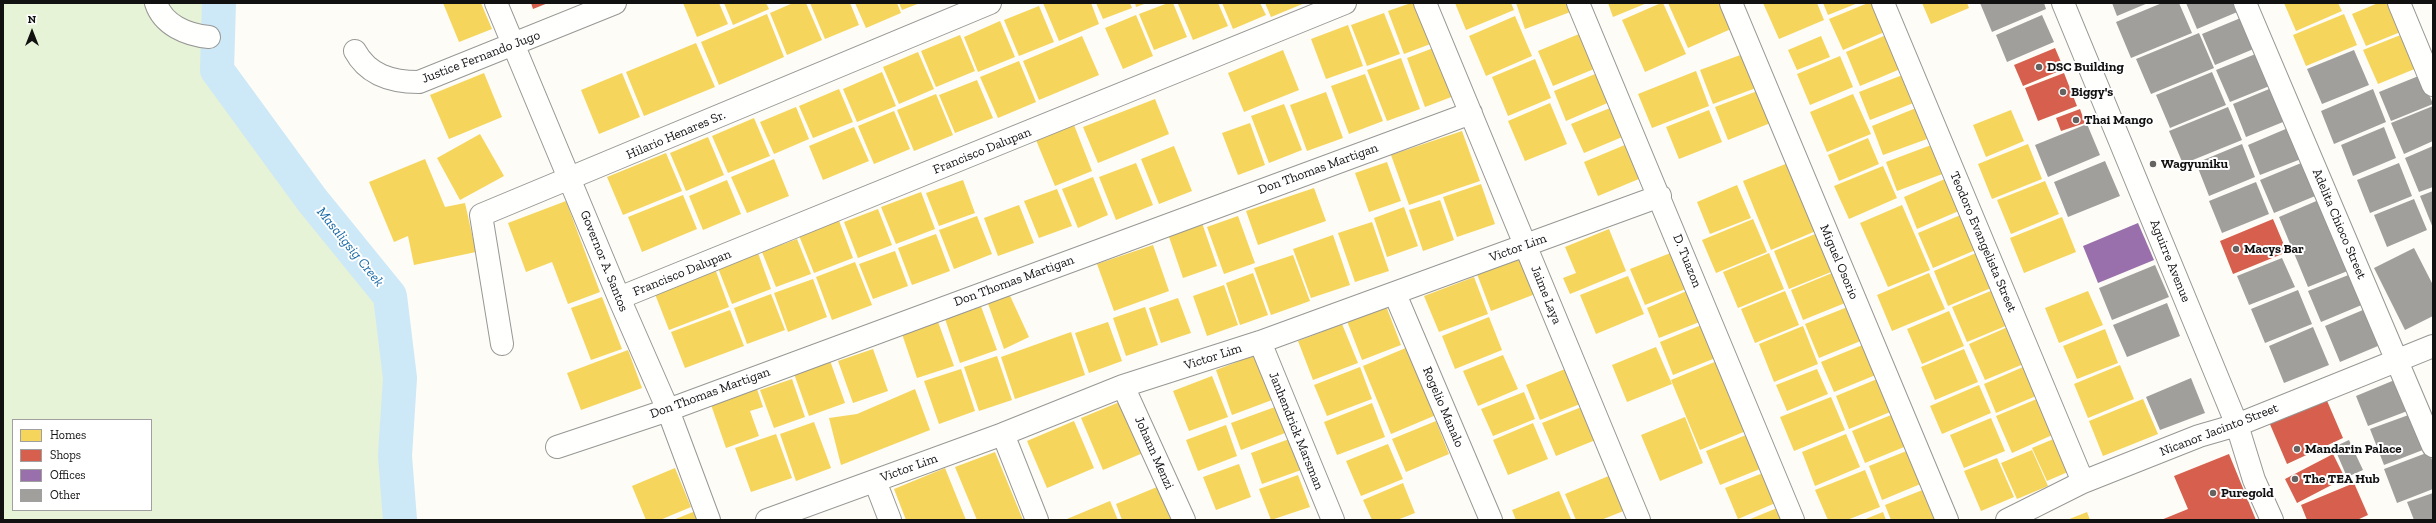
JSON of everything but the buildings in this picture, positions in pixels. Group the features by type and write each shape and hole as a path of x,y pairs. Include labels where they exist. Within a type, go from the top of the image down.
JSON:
{"street":[{"path":"156,3 165,20 182,30 197,36 209,37"},
{"name":"Governor A. Santos","path":"496,3 619,298 668,410 709,520"},
{"name":"Justice Fernando Jugo","path":"354,51 360,60 372,72 397,80 418,82 514,45 615,3"},
{"name":"Hilario Henares Sr.","path":"502,344 481,216 990,3"},
{"name":"Francisco Dalupan","path":"619,298 1345,3"},
{"name":"Jaime Laya","path":"1425,3 1640,520"},
{"name":"D. Tuazon","path":"1578,3 1660,196 1793,520"},
{"name":"Miguel Osorio","path":"1731,3 1947,520"},
{"name":"Teodoro Evangelista Street","path":"1883,3 2083,482"},
{"name":"Aguirre Avenue","path":"2063,3 2237,424 2254,480 2272,520"},
{"name":"Adelita Chioco Street","path":"2245,3 2433,446"},
{"path":"2399,3 2433,85"},
{"name":"Don Thomas Martigan","path":"557,447 668,410 1471,113"},
{"name":"Victor Lim","path":"767,520 1003,434 1123,386 1260,342 1660,196"},
{"name":"Rogelio Manalo","path":"1395,294 1491,520"},
{"name":"Janhendrick Marsman","path":"1260,342 1333,520"},
{"name":"Nicanor Jacinto Street","path":"2007,520 2083,482 2198,436 2237,424 2433,346"},
{"name":"Johann Menzi","path":"1123,386 1184,520"},
{"path":"1003,434 1037,520"},
{"path":"875,480 890,520"}],"green space":[{"path":"3,3 219,3 218,70 312,200 390,296 400,378 395,456 400,520 3,520"}],"waterway":[{"name":"Masaligsig Creek","path":"219,3 217,70 312,200 390,296 400,378 395,456 400,520"}],"place":[{"name":"DSC Building","path":"2039,67"},
{"name":"Biggy's","path":"2063,92"},
{"name":"Thai Mango","path":"2076,120"},
{"name":"Wagyuniku","path":"2153,164"},
{"name":"Macys Bar","path":"2236,249"},
{"name":"Mandarin Palace","path":"2297,449"},
{"name":"The TEA Hub","path":"2295,479"},
{"name":"Puregold","path":"2213,493"}]}
